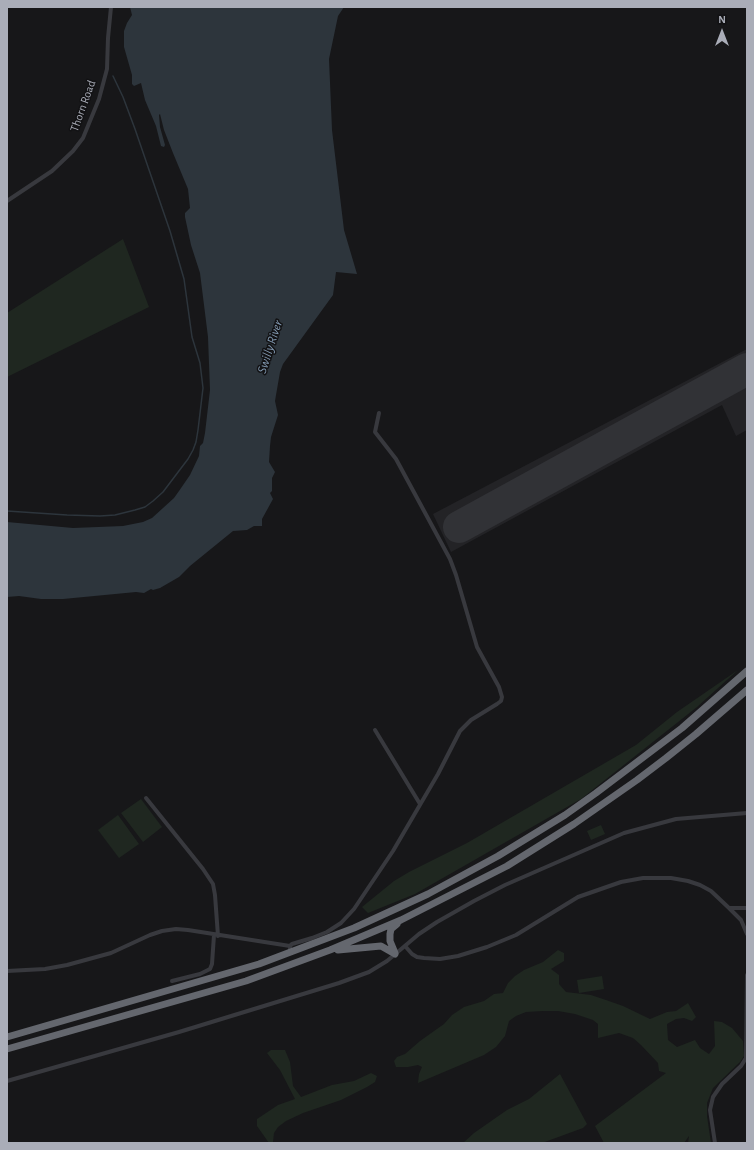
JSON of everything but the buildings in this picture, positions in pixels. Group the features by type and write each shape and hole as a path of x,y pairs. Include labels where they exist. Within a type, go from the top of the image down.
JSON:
{"highway":[{"path":"7,1037 223,976 290,949 367,923 422,897 532,836 596,793 682,728 747,671"},
{"path":"7,1049 246,981 330,950 401,920 506,866 574,824 666,758 747,690"},
{"path":"395,954 390,941 390,932 401,920"},
{"path":"330,950 381,946 395,954"}],"street":[{"name":"Thorn Road","path":"7,201 52,171 73,151 83,138 99,99 107,69 111,7"},
{"path":"7,971 45,968 79,962 111,953 150,935 176,929 290,949 327,932 341,923 348,916 377,875 420,804 463,728 471,720 501,701 502,694 477,647 450,559 396,459 375,432 379,413"},
{"path":"375,730 420,804"},
{"path":"146,798 203,869 212,884 215,895 216,935 210,969 200,974 172,981"},
{"path":"7,1081 179,1032 339,983 377,968 437,922 505,885 609,839 639,828 668,820 696,816 747,813"},
{"path":"405,946 417,957 440,959 458,956 488,947 516,935 578,897 621,882 639,878 671,878 700,885 711,891 741,920 747,934"},
{"path":"729,908 747,908"},
{"path":"715,1143 710,1110 711,1101 718,1088 743,1064 746,1058 747,975"}],"shaded area":[{"path":"123,239 149,307 7,377 7,313"},
{"path":"747,349 747,430 736,436 722,405 451,552 433,514"},
{"path":"738,670 697,707 581,799 415,894 368,913 362,907 394,881 409,872 467,843 636,745 677,712"},
{"path":"141,799 162,827 143,842 121,813"},
{"path":"118,815 139,844 119,858 98,830"},
{"path":"601,825 605,834 591,840 587,831"},
{"path":"558,950 564,953 564,961 551,969 559,975 559,984 566,992 591,995 623,1006 650,1019 667,1012 676,1011 688,1003 696,1017 692,1021 684,1018 676,1019 667,1024 668,1040 677,1047 695,1040 700,1048 709,1054 715,1046 714,1021 722,1022 732,1028 743,1041 744,1056 740,1062 713,1088 707,1103 707,1116 711,1143 688,1143 689,1136 684,1143 604,1143 595,1126 666,1073 659,1071 658,1063 633,1038 619,1033 598,1038 598,1024 593,1020 575,1014 558,1011 543,1011 526,1012 516,1016 509,1021 505,1036 496,1047 484,1055 418,1083 419,1074 422,1067 418,1065 396,1067 394,1061 397,1057 405,1054 444,1024 452,1015 464,1007 484,1001 494,994 503,993 508,983 515,976 524,970 543,962"},
{"path":"602,976 604,989 579,993 577,980"},
{"path":"271,1050 285,1050 290,1062 293,1086 301,1097 332,1085 354,1081 371,1073 377,1076 375,1082 341,1100 303,1113 286,1121 278,1127 274,1133 273,1142 269,1143 257,1126 257,1119 278,1105 295,1099 280,1070 267,1053"},
{"path":"560,1074 587,1124 583,1128 542,1143 463,1143 474,1133 507,1110 529,1099"}],"water":[{"name":"Swilly River","path":"130,7 344,7 338,16 329,59 332,130 344,230 357,274 336,272 333,295 283,364 280,372 275,401 278,415 271,437 270,446 269,462 275,472 272,478 272,491 270,493 273,499 262,519 262,526 254,526 247,530 233,531 190,566 179,577 160,588 153,590 151,589 144,593 136,592 63,599 41,599 19,596 7,597 7,522 73,528 123,526 143,522 152,518 174,498 190,475 199,456 200,446 203,443 210,390 208,337 200,273 191,245 185,217 185,213 190,208 188,189 164,130 160,114 160,127 165,145 164,147 161,146 156,126 145,100 141,83 134,86 132,84 132,75 124,47 124,31 132,15"}],"waterway":[{"path":"7,511 100,516 115,515 145,507 163,492 188,459 196,442 203,388 200,363 192,337 184,279 170,231 135,129 113,76"}],"runway":[{"path":"459,527 747,369"}]}
